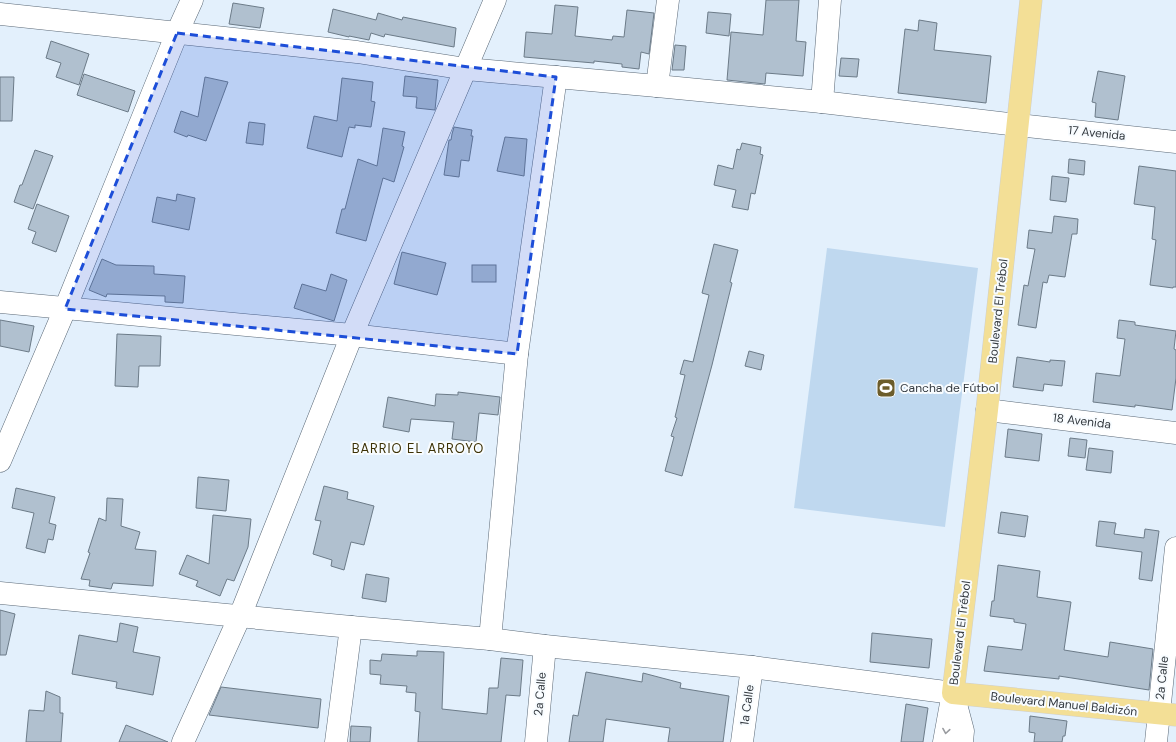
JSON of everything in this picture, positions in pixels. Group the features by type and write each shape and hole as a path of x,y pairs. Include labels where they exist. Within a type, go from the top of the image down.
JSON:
{"main road":[{"name":"Boulevard El Trébol","path":"953,693 988,410 1031,0"},
{"name":"Boulevard Manuel Baldizón","path":"953,693 1167,714"}],"street":[{"path":"0,461 65,309 177,33 192,0"},
{"path":"183,742 240,616 352,335 495,0"},
{"path":"657,86 668,0"},
{"path":"822,102 830,0"},
{"name":"17 Avenida","path":"0,14 357,52 466,69 822,102 1176,142"},
{"path":"490,639 517,354 556,77"},
{"path":"0,302 352,335 517,354"},
{"name":"18 Avenida","path":"988,410 1176,433"},
{"name":"2a Calle","path":"1167,714 1176,548"},
{"path":"0,593 490,639 752,667 953,693"},
{"path":"336,742 351,627"},
{"name":"2a Calle","path":"536,742 545,646"},
{"name":"1a Calle","path":"742,742 752,667"},
{"name":"Boulevard El Trébol","path":"944,742 953,693"},
{"name":"Boulevard El Trébol","path":"953,693 963,731 962,742"},
{"path":"1156,742 1167,714"}],"highlighted area":[{"path":"177,33 556,77 517,354 65,309"}],"shaded area":[{"name":"Cancha de Fútbol","path":"827,248 978,268 945,527 794,508"}],"building":[{"path":"766,0 799,0 796,41 806,42 803,76 766,73 765,84 727,80 731,32 763,35"},
{"path":"233,3 264,8 260,28 229,24"},
{"path":"555,5 578,7 575,36 612,40 613,36 624,37 627,10 654,13 649,54 641,52 639,69 622,67 622,64 594,61 594,63 524,57 526,32 552,34"},
{"path":"333,9 376,20 378,13 402,20 403,17 456,28 454,47 385,34 384,37 371,33 369,40 328,32"},
{"path":"708,12 731,14 729,36 706,33"},
{"path":"919,20 937,23 934,50 991,56 986,103 898,93 905,29 918,31"},
{"path":"51,41 89,54 79,85 56,77 61,63 46,58"},
{"path":"675,45 686,46 684,70 672,70"},
{"path":"841,58 859,59 857,77 839,76"},
{"path":"1098,71 1125,76 1118,120 1095,117 1096,103 1092,102"},
{"path":"84,74 135,91 128,112 77,95"},
{"path":"405,76 438,80 435,110 416,108 417,97 403,96"},
{"path":"0,77 14,77 12,121 0,121"},
{"path":"205,77 228,82 206,141 188,135 187,137 174,132 181,111 198,117"},
{"path":"342,78 373,82 371,101 375,102 371,127 355,125 355,128 349,127 342,157 307,148 314,116 337,121"},
{"path":"249,122 265,124 263,145 246,143"},
{"path":"454,127 472,130 471,136 473,136 469,161 461,160 459,177 444,175 449,140 451,140"},
{"path":"383,128 405,132 402,146 404,147 394,182 383,178 366,241 336,233 342,209 345,209 358,159 377,166"},
{"path":"505,137 527,139 524,176 497,171"},
{"path":"742,143 761,147 760,154 763,155 755,194 751,193 748,210 732,207 736,190 714,185 718,165 733,169 737,149 740,150"},
{"path":"35,150 53,156 33,209 14,202"},
{"path":"1069,159 1085,161 1084,175 1068,173"},
{"path":"1139,166 1176,171 1176,287 1173,288 1150,285 1156,240 1152,239 1155,207 1134,204"},
{"path":"1052,176 1069,178 1066,202 1050,200"},
{"path":"177,194 195,198 189,230 152,222 157,197 176,201"},
{"path":"37,204 69,216 56,252 32,243 36,232 28,229"},
{"path":"1054,216 1078,219 1077,234 1072,234 1065,277 1049,275 1047,283 1043,282 1036,328 1018,325 1024,285 1028,286 1035,249 1027,248 1029,230 1052,233"},
{"path":"714,244 738,250 730,282 732,283 712,365 682,476 665,471 674,437 671,436 677,418 675,417 685,375 680,374 684,360 693,362 709,295 702,293"},
{"path":"402,252 446,263 437,295 394,284"},
{"path":"102,259 116,265 154,266 154,274 185,276 183,303 165,302 165,296 107,294 106,297 89,290"},
{"path":"472,265 496,265 496,282 472,282"},
{"path":"331,274 347,280 334,321 294,308 302,284 326,291"},
{"path":"0,320 34,326 29,352 0,346"},
{"path":"1119,320 1135,322 1135,325 1176,331 1174,349 1176,350 1176,378 1172,410 1135,405 1135,407 1093,402 1096,373 1120,376 1125,339 1117,338"},
{"path":"117,334 161,336 160,366 139,366 138,387 115,386"},
{"path":"749,351 764,355 761,370 745,366"},
{"path":"1017,357 1050,362 1050,360 1065,361 1062,386 1044,384 1043,391 1013,387"},
{"path":"458,392 500,397 498,415 479,413 476,442 452,439 454,422 411,419 409,432 383,427 388,397 435,406 436,394 458,395"},
{"path":"1008,429 1042,434 1039,461 1005,457"},
{"path":"1070,438 1087,440 1085,458 1068,456"},
{"path":"1089,448 1113,451 1111,473 1086,470"},
{"path":"198,477 229,480 226,511 196,508"},
{"path":"324,486 348,492 347,499 374,506 364,545 351,542 344,570 331,566 332,560 313,554 321,521 315,520"},
{"path":"16,488 55,497 49,523 56,525 53,540 48,539 45,553 26,548 34,513 12,508"},
{"path":"107,498 123,499 121,526 140,532 135,549 156,551 153,586 113,583 111,589 89,586 90,580 81,579 90,553 88,552 99,518 106,521"},
{"path":"1001,512 1028,516 1025,537 998,533"},
{"path":"213,515 251,519 248,547 234,581 227,579 220,596 196,586 198,581 179,574 187,555 209,564"},
{"path":"1099,521 1116,523 1114,534 1144,538 1145,529 1159,531 1152,581 1139,579 1142,552 1096,546"},
{"path":"998,565 1040,571 1037,597 1071,602 1064,650 1108,657 1110,642 1153,649 1149,690 1059,676 1059,679 984,671 988,646 1022,650 1026,624 1014,622 1014,619 990,616 992,601 994,601"},
{"path":"366,574 389,578 386,602 362,598"},
{"path":"0,610 15,614 6,655 0,655"},
{"path":"120,623 138,627 133,652 160,657 153,695 116,688 117,682 72,674 79,635 117,642"},
{"path":"872,633 932,639 929,668 870,662"},
{"path":"417,651 444,652 442,709 487,714 489,688 498,688 501,658 523,660 520,696 506,695 501,742 418,742 420,712 415,711 416,693 406,692 407,686 380,684 381,675 370,674 370,660 381,661 382,654 417,656"},
{"path":"586,672 642,682 643,673 681,683 680,688 729,696 723,742 668,742 670,728 606,719 603,742 569,742 573,715 578,716"},
{"path":"221,687 321,699 318,728 209,715"},
{"path":"46,691 60,697 60,713 63,713 61,742 26,742 29,710 44,711"},
{"path":"906,704 928,708 923,742 901,742"},
{"path":"1030,716 1067,721 1065,736 1063,736 1062,742 1034,742 1035,733 1029,732"},
{"path":"126,725 168,742 119,742"},
{"path":"351,726 371,727 370,742 350,742"}],"place":[{"name":"Cancha de Fútbol","path":"886,388"}],"district":[{"name":"BARRIO EL ARROYO","path":"418,448"}]}
